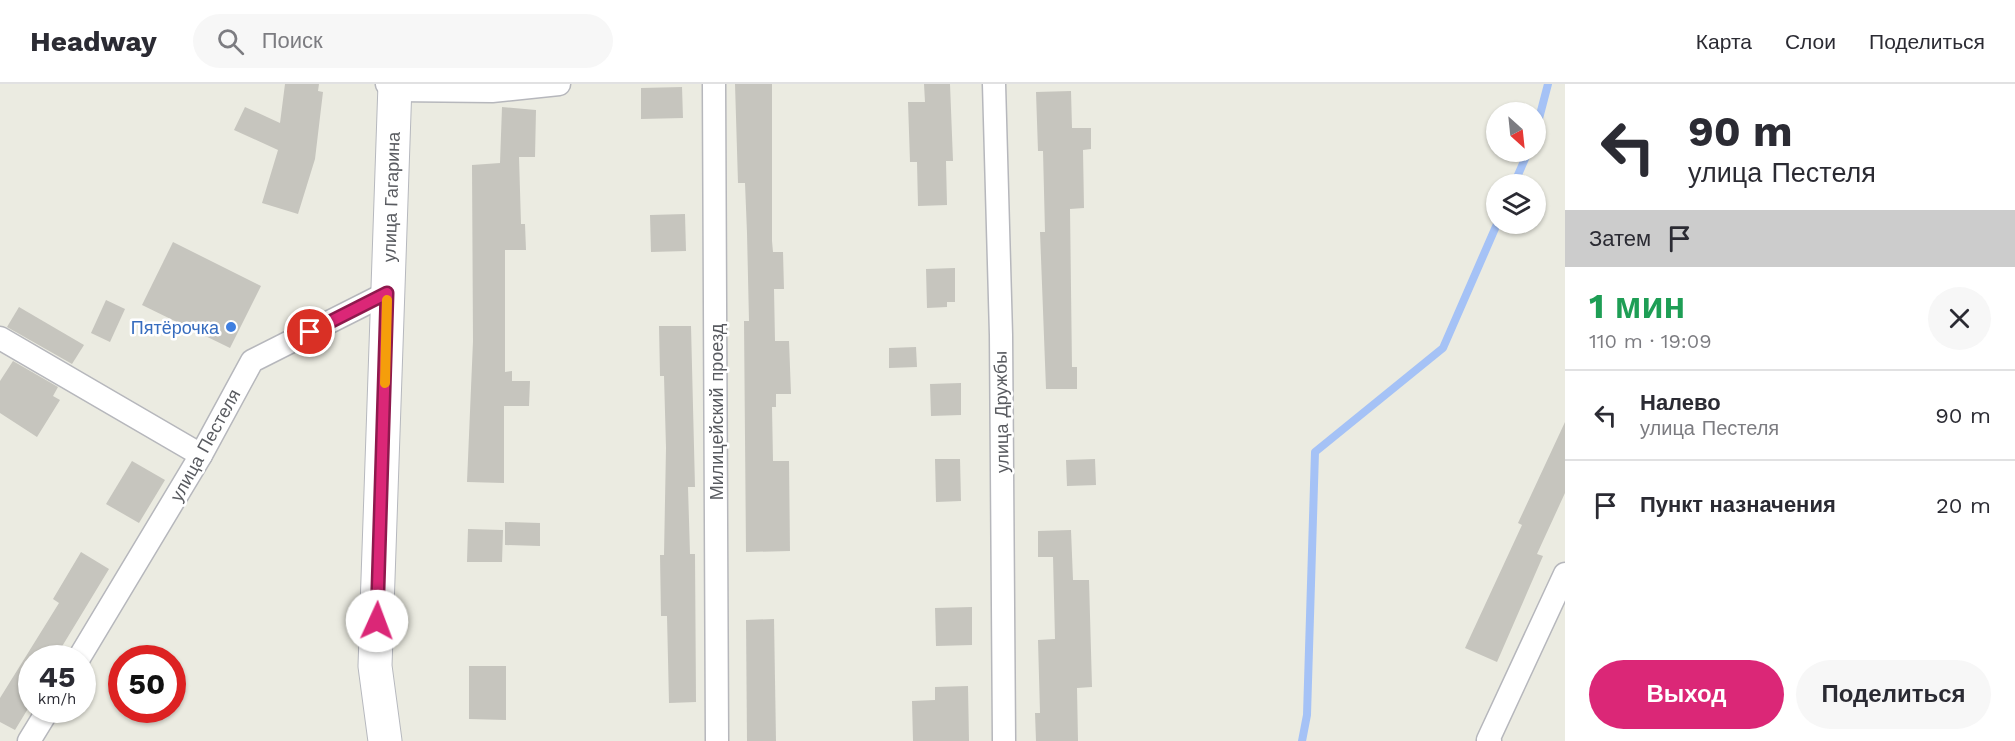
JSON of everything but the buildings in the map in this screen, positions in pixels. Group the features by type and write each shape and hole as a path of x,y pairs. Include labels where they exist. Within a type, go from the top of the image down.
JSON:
{"main road":[{"name":"улица Гагарина","path":"385,741 375,666 392,86"}],"street":[{"path":"392,86 492,91 559,84"},
{"name":"Милицейский проезд","path":"714,84 717,741"},
{"name":"улица Дружбы","path":"994,84 1001,335 1004,741"},
{"name":"улица Пестеля","path":"87,645 201,455 252,361 387,293"},
{"path":"0,338 201,455"},
{"path":"1489,741 1565,574"},
{"path":"29,741 40,723"}],"waterway":[{"path":"1543,102 1548,84"},
{"path":"1518,174 1524,162"},
{"path":"1302,741 1307,715 1315,452 1443,348 1493,234"}],"slow traffic":[{"path":"385,383 387,300"}],"place":[{"name":"Пятёрочка","path":"231,327"}],"route":[{"path":"310,332 387,293 377,621"}]}
